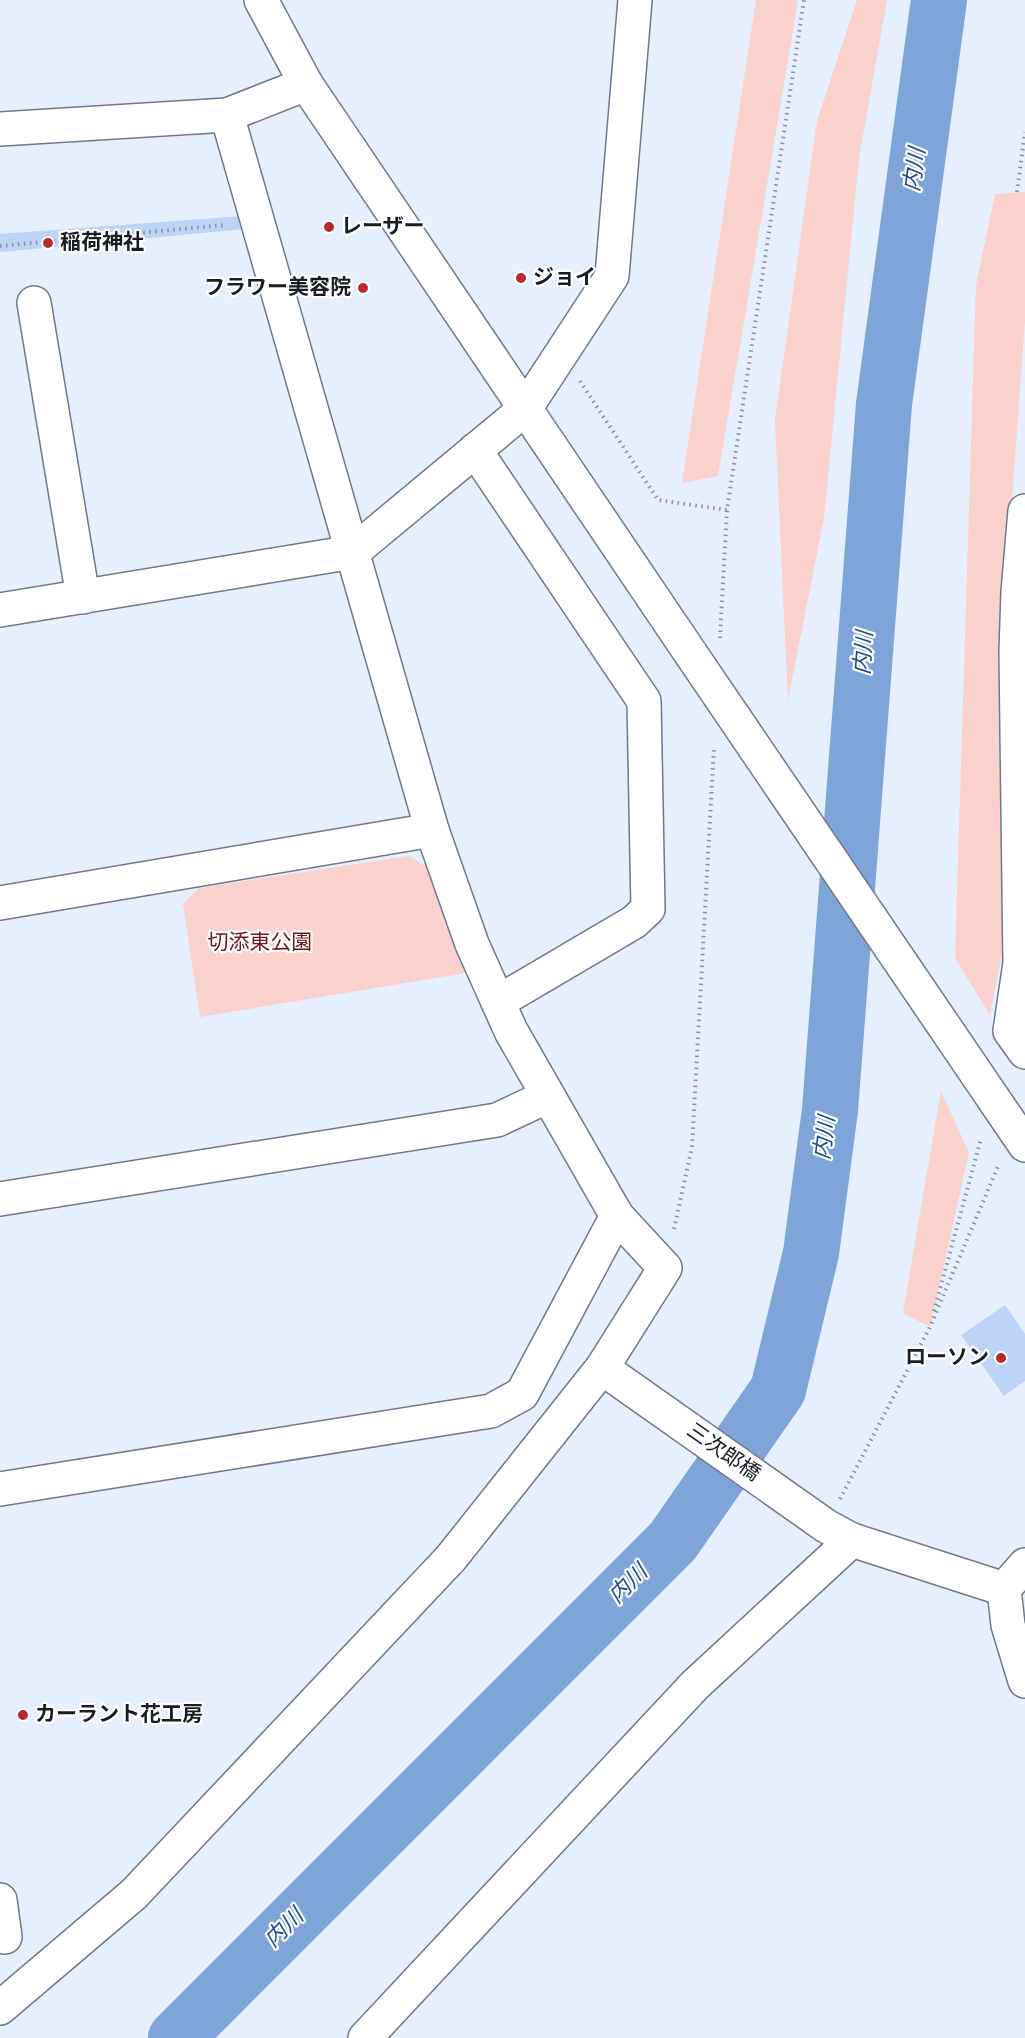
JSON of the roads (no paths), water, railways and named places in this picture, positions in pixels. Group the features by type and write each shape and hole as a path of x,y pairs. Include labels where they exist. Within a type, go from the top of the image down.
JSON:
{"street":[{"path":"261,0 306,84 525,409 706,647 1020,1137"},
{"path":"0,610 353,552 525,409 612,276 635,0"},
{"path":"0,129 227,115 306,84"},
{"path":"0,2008 134,1894 451,1558 611,1374 665,1268 617,1216 548,1096 498,1002 471,944 432,830 227,115"},
{"path":"34,303 83,597"},
{"path":"475,450 644,701 648,909 634,922 498,1002"},
{"path":"1025,511 1018,592 1021,651 1022,962 1010,1031 1025,1052"},
{"path":"0,903 432,830"},
{"path":"0,1200 497,1120 548,1096"},
{"path":"0,1489 490,1411 522,1394 617,1216"},
{"name":"三次郎橋","path":"611,1374 839,1533 1015,1577"},
{"path":"365,2038 839,1533"},
{"path":"1015,1577 1008,1625 1025,1681"},
{"path":"0,1900 5,1937"}],"waterway":[{"name":"内川","path":"176,2038 673,1541 778,1390 811,1253 830,1110 884,404 939,0"}],"place":[{"name":"レーザー","path":"329,227"},
{"name":"稲荷神社","path":"48,243"},
{"name":"ジョイ","path":"521,278"},
{"name":"フラワー美容院","path":"363,288"},
{"name":"ローソン","path":"1001,1358"},
{"name":"カーラント花工房","path":"23,1715"}],"park label":[{"name":"切添東公園","path":"260,943"}]}
